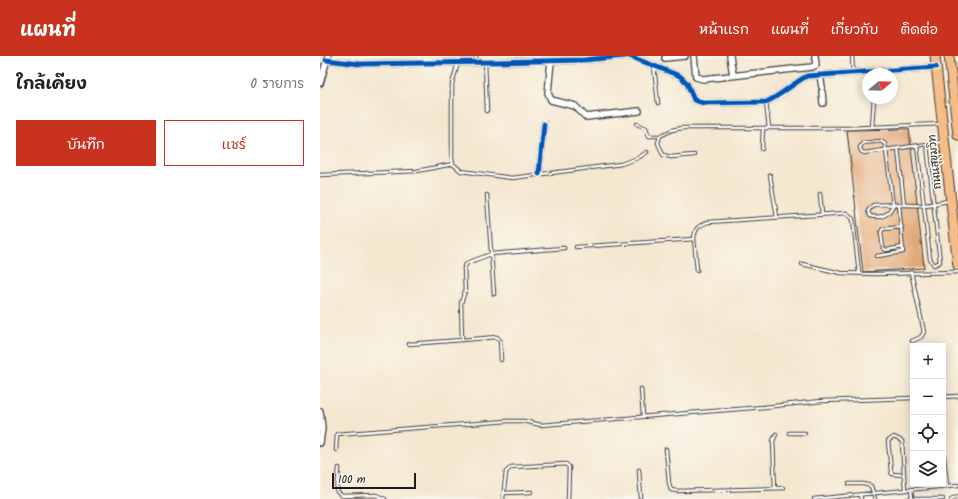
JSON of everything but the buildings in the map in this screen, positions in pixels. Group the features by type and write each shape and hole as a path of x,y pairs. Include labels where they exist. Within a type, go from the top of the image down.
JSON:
{"highway":[{"name":"ถนนสุขุมวิท","path":"935,56 958,266"},
{"path":"950,56 958,135"}],"street":[{"path":"383,56 383,63"},
{"path":"421,56 422,63"},
{"path":"320,83 327,58 360,64 458,62 476,59 485,62 494,59 547,59 626,56"},
{"path":"629,56 680,76 687,83 691,96 697,102 766,102 776,98 797,81 807,76 936,67"},
{"path":"665,58 685,56"},
{"path":"694,56 696,77 699,79 812,67 816,66 815,56"},
{"path":"730,56 733,75"},
{"path":"547,59 548,93 551,100 575,106 579,112 586,117 639,111"},
{"path":"820,75 823,103"},
{"path":"539,174 544,124"},
{"path":"320,411 322,428 320,443"}],"lane":[{"path":"852,56 852,73"},
{"path":"458,62 452,84 452,159 453,164 461,171 512,178 621,164 638,158 647,152"},
{"path":"485,62 487,111"},
{"path":"654,65 658,103"},
{"path":"766,102 769,128"},
{"path":"872,127 874,104"},
{"path":"637,124 646,128 649,136 660,136 672,130 682,128 872,127 942,124"},
{"path":"762,149 763,128"},
{"path":"660,136 658,143 663,154 671,156 694,155"},
{"path":"944,142 927,145 898,148 886,150 864,153 861,151 860,147 863,143 881,141 885,144 886,150 893,205 890,212 886,216 875,217 868,214 869,207 872,205 893,205 899,204 924,205 950,200"},
{"path":"918,146 930,259 934,265 940,262 927,145"},
{"path":"898,148 904,204"},
{"path":"320,175 417,171 453,164"},
{"path":"770,176 776,217"},
{"path":"820,194 822,214"},
{"path":"487,195 494,294"},
{"path":"877,256 901,253 903,247 899,204"},
{"path":"697,270 694,239 695,231 697,227 708,222 822,214 850,214 853,219 860,274"},
{"path":"902,227 883,229 881,232 883,248 886,250 903,247"},
{"path":"576,247 694,239"},
{"path":"462,340 461,303 465,291 464,268 467,263 491,254 564,248"},
{"path":"802,264 833,272 860,274 958,272"},
{"path":"911,272 924,332 921,337 912,341"},
{"path":"409,344 497,337 500,340 501,360"},
{"path":"641,389 643,417"},
{"path":"946,397 958,396"},
{"path":"336,450 337,434 508,421 523,421 540,425 822,401 910,398"},
{"path":"789,433 805,433"},
{"path":"775,488 773,441 776,434"},
{"path":"904,475 896,476 892,474 888,441 890,438 898,438 902,441 905,489"},
{"path":"666,449 671,490 783,488"},
{"path":"943,451 947,485"},
{"path":"503,499 505,493 506,472 511,467 566,464 570,471 568,499"},
{"path":"339,468 337,492 342,496 376,495 386,499"},
{"path":"639,470 641,499"},
{"path":"849,484 867,484 871,486 875,493 876,499"},
{"path":"814,499 958,485"},
{"path":"911,489 910,499 943,499"},
{"path":"505,493 531,492"},
{"path":"951,499 958,496"}],"cycle path":[{"path":"326,60 360,64 584,60 626,56"},
{"path":"629,56 680,76 687,83 694,100 703,103 766,102 807,76 936,67"},
{"path":"539,174 544,124"}]}
